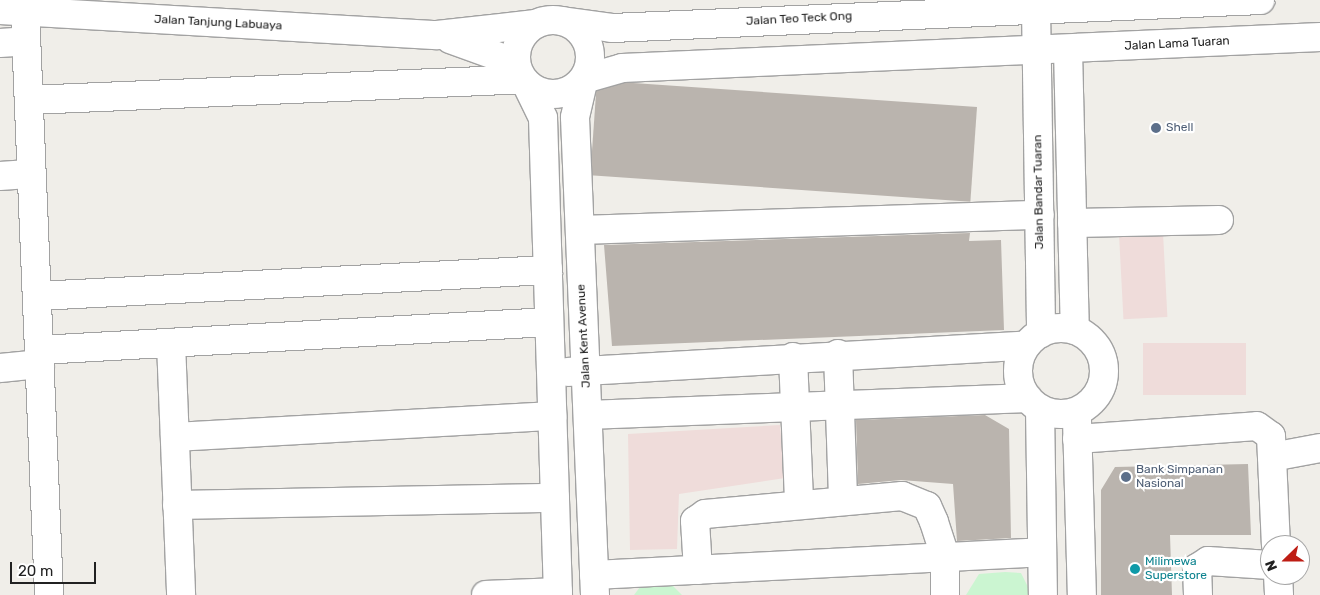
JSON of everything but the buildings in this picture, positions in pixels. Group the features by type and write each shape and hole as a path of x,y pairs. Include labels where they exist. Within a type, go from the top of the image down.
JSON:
{"street":[{"path":"1041,8 1082,0"},
{"path":"1041,8 1260,0"},
{"path":"1172,2 1172,45"},
{"name":"Jalan Teo Teck Ong","path":"562,21 599,28 889,8 1041,8"},
{"name":"Jalan Bandar Tuaran","path":"1033,340 1040,215 1035,51 1041,8"},
{"path":"12,10 13,42 28,100 49,595"},
{"name":"Jalan Tanjung Labuaya","path":"12,10 180,10 437,35"},
{"path":"562,21 576,28 586,40 590,64 584,78 570,91 551,95 521,75 437,35 562,21"},
{"path":"486,595 558,593 543,118 521,75 519,40 535,24"},
{"name":"Jalan Lama Tuaran","path":"1035,51 1320,37"},
{"path":"1068,50 1074,330"},
{"path":"584,78 622,68 1035,51"},
{"path":"28,100 521,75"},
{"name":"Jalan Kent Avenue","path":"584,78 575,117 595,585"},
{"path":"0,176 32,174"},
{"path":"580,230 1040,215"},
{"path":"1072,223 1219,220"},
{"path":"37,296 548,270"},
{"path":"0,368 40,357 171,343 549,322"},
{"path":"551,372 1033,340 1058,328 1074,330 1091,340 1104,365 1098,393 1077,411 1052,413 1034,403 795,407 588,415"},
{"path":"1033,340 1018,373 1034,403 1043,595"},
{"path":"171,343 181,595"},
{"path":"838,354 838,406 843,500"},
{"path":"793,357 799,503"},
{"path":"1077,411 1082,595"},
{"path":"175,437 552,416"},
{"path":"1078,439 1257,426 1271,436 1276,535"},
{"path":"1272,457 1320,448"},
{"path":"698,570 695,521 704,514 799,503 902,496 927,506 945,556 946,595"},
{"path":"177,505 555,498"},
{"path":"595,585 698,570 1041,552"},
{"path":"1198,595 1197,568 1208,561 1260,564"}],"shaded area":[{"path":"1163,233 1167,317 1123,319 1119,235"},
{"path":"1143,343 1246,343 1246,395 1143,395"},
{"path":"780,425 785,478 679,494 677,549 630,550 628,434"}],"green space":[{"path":"1021,573 1032,595 966,595 979,574"},
{"path":"671,584 682,595 634,595 640,587"}],"place":[{"name":"Shell","path":"1156,128"},
{"name":"Bank Simpanan Nasional","path":"1126,477"},
{"name":"Milimewa Superstore","path":"1135,569"}]}
